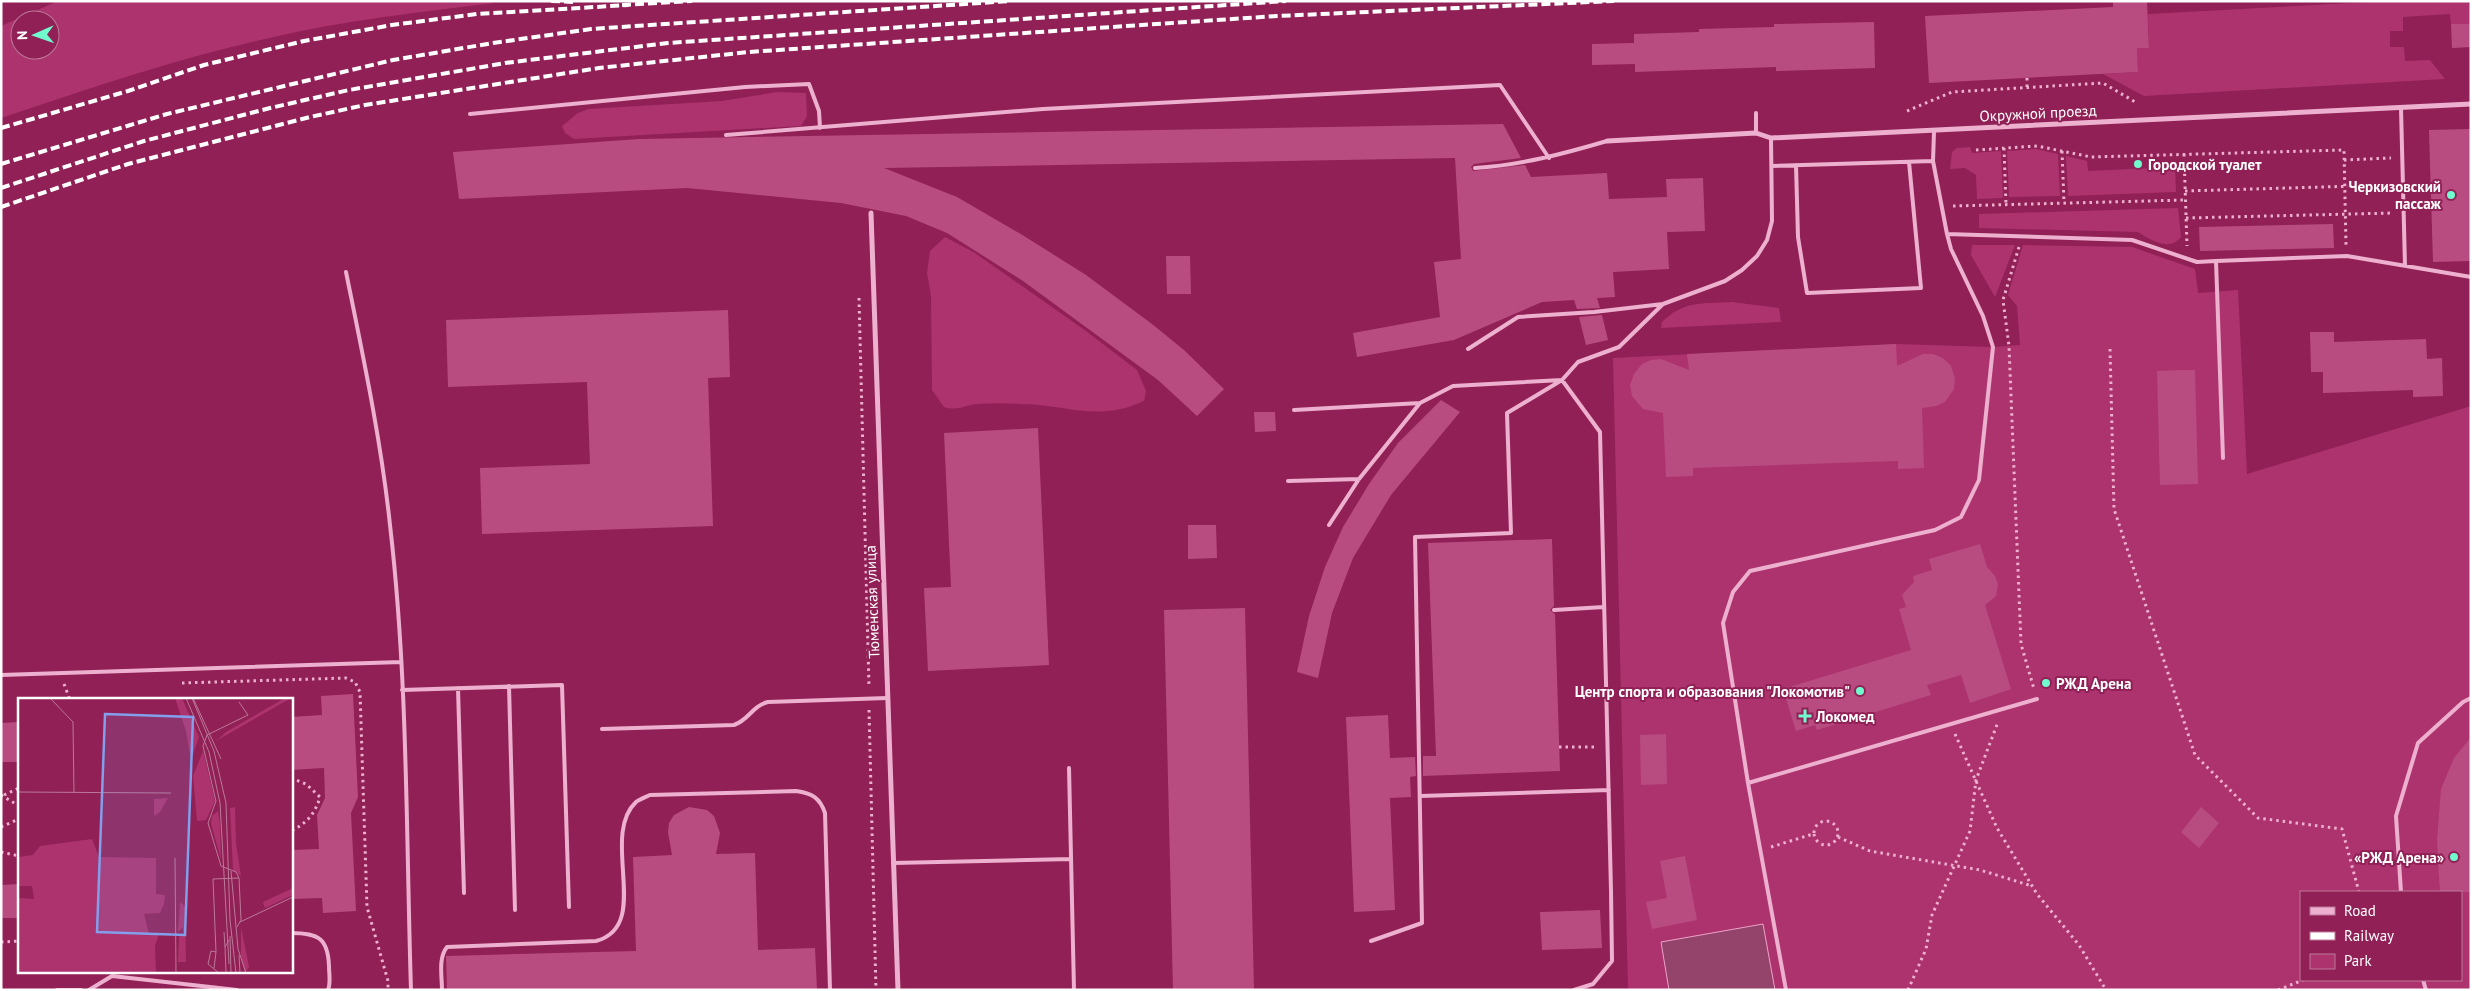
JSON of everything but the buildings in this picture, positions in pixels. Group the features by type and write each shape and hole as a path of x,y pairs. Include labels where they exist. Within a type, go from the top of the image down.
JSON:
{"street":[{"name":"Окружной проезд","path":"1607,142 1756,134 1771,138 1934,132 2471,104"},
{"name":"Тюменская улица","path":"871,213 898,990"}],"lane":[{"path":"470,114 745,87 809,84 819,111 820,128"},
{"path":"726,135 1043,109 1500,85 1549,158"},
{"path":"2400,108 2405,266"},
{"path":"1756,113 1756,134"},
{"path":"1786,990 1748,783 1723,623 1733,592 1750,571 1934,530 1961,517 1979,480 1993,347 1983,316 1951,249 1934,161 1934,132"},
{"path":"1468,349 1518,317 1594,312 1663,304 1725,281 1742,270 1757,256 1767,240 1772,221 1771,138"},
{"path":"1476,168 1513,165 1549,158 1607,142"},
{"path":"1772,166 1934,161"},
{"path":"1796,165 1798,236 1807,294 1921,288 1909,162"},
{"path":"1947,234 2132,240 2197,262 2347,256 2471,276"},
{"path":"2216,261 2223,458"},
{"path":"346,272 374,406 391,526 401,662 411,990"},
{"path":"1371,941 1422,923 1415,537 1511,533 1507,413 1562,380 1578,362 1620,347 1663,304"},
{"path":"1329,525 1359,479 1420,404 1453,386 1562,380"},
{"path":"1562,380 1600,432 1609,790 1612,961 1593,984 1574,990"},
{"path":"1294,410 1420,404"},
{"path":"1288,481 1359,479"},
{"path":"1554,610 1604,607"},
{"path":"1,675 401,662"},
{"path":"402,690 562,685 569,907"},
{"path":"508,686 515,910"},
{"path":"458,688 464,893"},
{"path":"602,729 734,725 746,719 758,704 768,702 887,698"},
{"path":"2401,891 2396,816 2418,743 2463,702 2471,698"},
{"path":"1748,783 2037,699"},
{"path":"1070,768 1074,990"},
{"path":"1420,796 1609,790"},
{"path":"442,990 441,959 447,947 596,941 613,934 620,926 623,911 623,832 628,815 636,802 650,795 796,791 809,793 817,798 825,813 830,990"},
{"path":"894,862 1071,859"},
{"path":"292,934 311,934 324,942 328,950 328,990"},
{"path":"89,990 115,974"},
{"path":"112,976 237,990"},
{"path":"57,990 81,990"}],"path":[{"path":"2027,78 2027,88"},
{"path":"1907,111 1952,92 2103,83 2137,103"},
{"path":"1976,150 2037,146 2091,157 2344,150 2347,256"},
{"path":"2004,148 2006,205"},
{"path":"2062,151 2064,203"},
{"path":"2184,154 2187,259"},
{"path":"2344,160 2402,158"},
{"path":"2185,191 2402,185"},
{"path":"1942,207 2185,200"},
{"path":"2186,218 2404,213"},
{"path":"2022,237 2003,300 2009,346 2021,644 2037,699"},
{"path":"859,293 876,990"},
{"path":"2110,349 2114,509 2195,755 2258,818 2342,829 2359,891"},
{"path":"172,684 346,678 355,682 360,692 368,907 388,981 388,990"},
{"path":"56,687 75,687"},
{"path":"1908,990 1926,949 1932,915 1970,831 1976,780 2004,708"},
{"path":"1950,724 1997,828 2033,886 2080,945 2106,990"},
{"path":"1559,747 1608,747"},
{"path":"292,778 306,784 320,797 312,816 304,824 292,830"},
{"path":"3,795 18,788"},
{"path":"3,795 18,805"},
{"path":"1,827 18,819"},
{"path":"1813,834 1817,824 1827,820 1836,826 1838,837"},
{"path":"1813,834 1819,843 1824,845 1830,844 1838,837"},
{"path":"1760,850 1813,834"},
{"path":"1838,837 1870,851 1980,870 2033,886"},
{"path":"1,852 18,856"},
{"path":"1,942 18,941"},
{"path":"2278,990 2300,981"}],"green space":[{"path":"58,1 483,1 495,3 356,21 239,45 136,74 1,118 1,26 10,22 10,60 60,60 60,10 37,10"},
{"path":"2387,1 2471,1 2471,24 2451,24 2450,14 2403,17 2403,31 2390,31 2390,47 2404,47 2405,61 2430,60 2445,79 2144,96 2103,74 2138,72 2137,48 2149,47 2148,14"},
{"path":"777,92 806,93 807,116 801,126 574,139 565,133 562,126 578,113 588,109 722,101"},
{"path":"1970,147 1972,153 2001,151 2003,198 1977,199 1976,175 1965,168 1950,169 1952,152 1957,148"},
{"path":"2036,149 2058,154 2060,196 2009,197 2007,151"},
{"path":"2066,156 2087,161 2088,171 2175,167 2176,192 2068,196"},
{"path":"2178,208 2181,237 2171,244 2160,243 2138,232 1979,228 1979,214"},
{"path":"945,237 975,253 1086,331 1137,370 1146,391 1144,401 1111,411 1096,412 1009,403 977,404 957,408 944,407 932,390 931,296 927,273 930,251"},
{"path":"1972,245 2015,245 1995,297 1971,255"},
{"name":"РЖД Арена","path":"2023,245 2132,247 2195,269 2198,293 2238,290 2247,474 2471,406 2471,990 1628,990 1613,358 1896,344 1993,347 2020,345 2017,306 2008,295"},
{"path":"1732,302 1779,308 1781,322 1661,328 1662,322 1670,315 1694,304"}],"shaded area":[{"path":"1763,924 1775,990 1669,990 1661,942"}],"railway":[{"path":"551,1 575,2"},
{"path":"622,5 692,1"},
{"path":"1,164 167,114 393,60 493,43 591,29 1010,1"},
{"path":"1,188 144,141 270,108 349,90 505,63 668,43 1286,1"},
{"path":"1,207 128,164 310,117 365,105 599,68 749,52 1277,16 1614,1"},
{"path":"1,128 128,91 204,65 304,41 392,25 477,14 629,5"}],"place":[{"name":"Городской туалет","path":"2138,164"},
{"name":"Черкизовский пассаж","path":"2451,195"},
{"name":"РЖД Арена","path":"2046,683"},
{"name":"Центр спорта и образования \"Локомотив\"","path":"1860,691"},
{"name":"Локомед","path":"1805,716"},
{"name":"«РЖД Арена»","path":"2454,857"}]}
